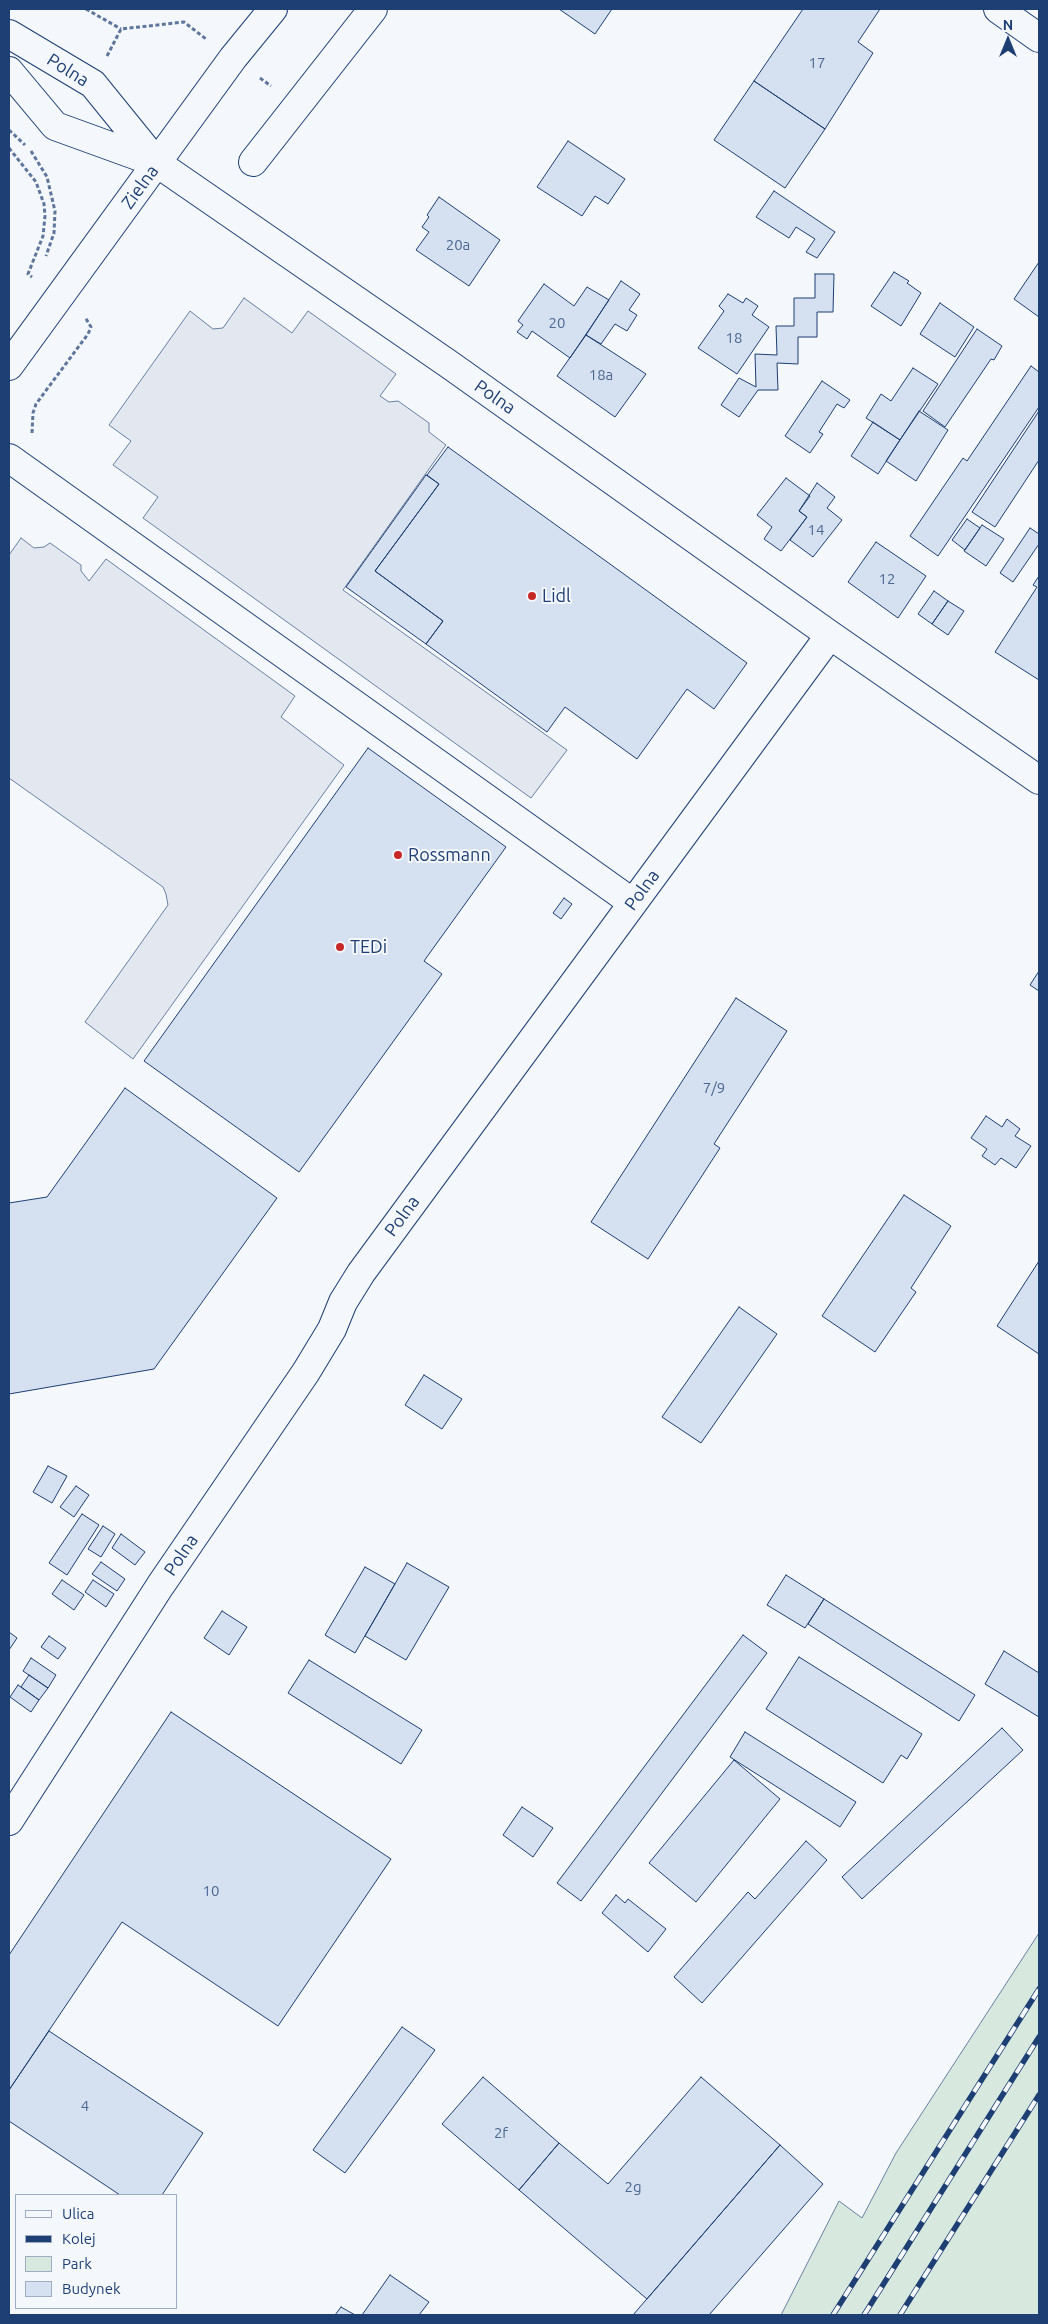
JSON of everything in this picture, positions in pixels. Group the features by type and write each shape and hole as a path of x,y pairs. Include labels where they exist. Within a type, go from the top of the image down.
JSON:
{"street":[{"name":"Zielna","path":"9,366 233,58 273,9"},
{"path":"253,162 373,9"},
{"path":"998,9 1039,38"},
{"name":"Polna","path":"9,34 93,84 157,163"},
{"path":"9,71 55,126"},
{"name":"Polna","path":"55,126 157,163 450,365 830,635 1039,780"},
{"path":"9,458 633,903"},
{"name":"Polna","path":"9,1821 160,1586 306,1372 332,1329 343,1302 361,1273 830,635"}],"path":[{"path":"86,9 121,29 184,22 297,106"},
{"path":"93,84 121,29"},
{"path":"30,149 55,126"},
{"path":"9,130 30,149 51,189 55,211 54,233 45,258"},
{"path":"28,284 37,272"}],"green space":[{"path":"1039,1933 1039,2315 781,2315 839,2201 862,2218 896,2153"}],"shaded area":[{"path":"244,298 292,333 308,311 396,374 380,396 389,402 398,401 429,423 429,432 446,445 343,590 567,750 531,798 143,518 158,497 113,465 131,441 109,425 190,311 213,329 223,328"},
{"path":"21,538 34,548 44,547 50,543 81,565 81,571 89,581 106,559 295,696 281,717 344,765 133,1059 85,1022 168,905 166,894 163,887 9,778 9,555"}],"building":[{"path":"559,9 612,9 595,34"},
{"path":"803,9 880,9 858,42 873,53 825,129 754,81"},
{"path":"754,81 825,129 785,188 714,140"},
{"path":"568,141 625,179 608,204 595,196 582,216 537,187"},
{"path":"774,191 835,232 817,258 806,252 815,239 796,227 789,238 756,217"},
{"path":"439,197 500,240 469,286 416,250 429,232 422,227 429,217 427,215"},
{"path":"1039,262 1039,317 1014,299"},
{"path":"894,272 909,281 907,283 921,293 901,326 871,306"},
{"path":"815,274 834,274 833,312 817,312 817,337 798,337 798,364 777,363 778,390 758,390 739,417 721,405 739,378 756,387 755,354 777,355 776,326 794,326 794,298 815,298"},
{"path":"621,281 640,294 629,310 637,315 627,331 615,324 601,344 586,335"},
{"path":"544,284 574,306 587,287 609,300 570,358 532,331 527,339 517,332 523,325 518,321"},
{"path":"728,294 743,303 746,298 758,306 752,315 769,327 737,374 698,348 724,311 719,306"},
{"path":"940,303 974,327 955,357 920,334"},
{"path":"977,329 1002,346 994,360 991,359 945,427 923,411"},
{"path":"586,335 646,374 615,417 557,376"},
{"path":"1031,366 1039,372 1039,407 938,556 910,536 963,458 967,461"},
{"path":"913,368 938,384 900,440 866,418 881,394 891,401"},
{"path":"822,381 850,400 844,408 837,404 819,432 823,434 810,453 785,436"},
{"path":"919,411 948,430 916,481 886,461"},
{"path":"1039,411 1039,460 995,527 972,512"},
{"path":"873,422 900,440 878,474 851,456"},
{"name":"Lidl","path":"448,447 747,663 714,709 687,689 637,759 565,707 547,732 426,644 443,621 375,571 439,484 427,475"},
{"path":"426,475 439,484 375,571 443,621 426,644 346,587"},
{"path":"786,478 810,496 799,511 807,517 781,551 764,539 772,527 757,515"},
{"path":"817,483 835,497 827,508 842,520 813,557 790,540 807,517 799,511"},
{"path":"967,519 980,528 965,550 952,540"},
{"path":"982,525 1004,539 986,566 964,551"},
{"path":"1030,528 1039,534 1039,544 1013,582 1000,573"},
{"path":"876,542 926,576 898,618 848,582"},
{"path":"1039,576 1039,680 995,652 1037,587 1033,585"},
{"path":"934,591 948,601 932,624 918,614"},
{"path":"948,601 964,611 948,635 932,624"},
{"path":"368,748 506,847 424,961 442,974 299,1172 144,1061"},
{"path":"564,898 572,904 561,919 553,913"},
{"path":"1039,971 1039,991 1030,985"},
{"path":"736,998 787,1031 714,1144 720,1148 648,1259 591,1222"},
{"path":"125,1088 277,1198 154,1369 9,1394 9,1203 47,1197"},
{"path":"986,1116 1002,1127 1007,1119 1020,1129 1015,1136 1031,1146 1016,1168 1001,1158 995,1165 982,1156 987,1149 971,1138"},
{"path":"904,1195 951,1226 911,1288 916,1292 875,1352 822,1316"},
{"path":"1039,1261 1039,1354 997,1326"},
{"path":"739,1307 777,1334 701,1443 662,1417"},
{"path":"424,1375 462,1399 442,1429 405,1405"},
{"path":"48,1466 67,1476 52,1503 33,1492"},
{"path":"76,1486 89,1495 74,1517 60,1507"},
{"path":"82,1514 99,1525 67,1575 49,1563"},
{"path":"103,1526 115,1534 101,1557 88,1549"},
{"path":"121,1534 145,1552 135,1565 112,1548"},
{"path":"101,1562 125,1579 117,1591 92,1574"},
{"path":"407,1563 449,1587 406,1660 365,1636"},
{"path":"365,1567 395,1584 355,1653 325,1635"},
{"path":"786,1575 824,1599 805,1628 767,1605"},
{"path":"62,1580 84,1595 74,1610 52,1594"},
{"path":"93,1580 114,1594 106,1607 85,1592"},
{"path":"824,1599 975,1695 959,1721 808,1624"},
{"path":"222,1611 247,1627 229,1655 204,1638"},
{"path":"9,1632 17,1638 9,1650"},
{"path":"743,1635 767,1653 581,1901 557,1883"},
{"path":"49,1636 66,1648 58,1659 41,1647"},
{"path":"1004,1651 1039,1673 1039,1717 985,1684"},
{"path":"799,1657 922,1734 907,1759 901,1755 883,1783 766,1709"},
{"path":"31,1658 56,1675 48,1688 23,1671"},
{"path":"309,1660 422,1730 401,1764 288,1693"},
{"path":"29,1675 48,1688 39,1700 21,1687"},
{"path":"18,1685 39,1700 31,1712 10,1697"},
{"path":"171,1712 391,1859 278,2026 122,1922 9,2090 9,1955"},
{"path":"1002,1728 1023,1750 862,1899 842,1877"},
{"path":"745,1732 856,1802 840,1827 730,1757"},
{"path":"734,1760 780,1799 696,1902 649,1863"},
{"path":"522,1807 553,1828 533,1857 503,1835"},
{"path":"806,1841 827,1860 702,2003 674,1977 748,1892 755,1899"},
{"path":"616,1895 625,1903 628,1899 666,1929 648,1952 602,1913"},
{"path":"402,2027 435,2050 345,2173 313,2150"},
{"path":"49,2031 203,2133 163,2194 118,2194 9,2121 9,2090"},
{"path":"483,2077 559,2143 519,2190 442,2124"},
{"path":"701,2077 780,2145 647,2299 519,2190 559,2143 608,2184"},
{"path":"780,2145 823,2184 709,2315 633,2315"},
{"path":"390,2275 429,2302 419,2315 362,2315"},
{"path":"341,2307 355,2315 335,2315"}],"railway":[{"path":"833,2315 1039,1989"},
{"path":"864,2315 1039,2037"},
{"path":"900,2315 1039,2095"}],"place":[{"name":"Lidl","path":"532,596"},
{"name":"Rossmann","path":"398,855"},
{"name":"TEDi","path":"340,947"}]}
